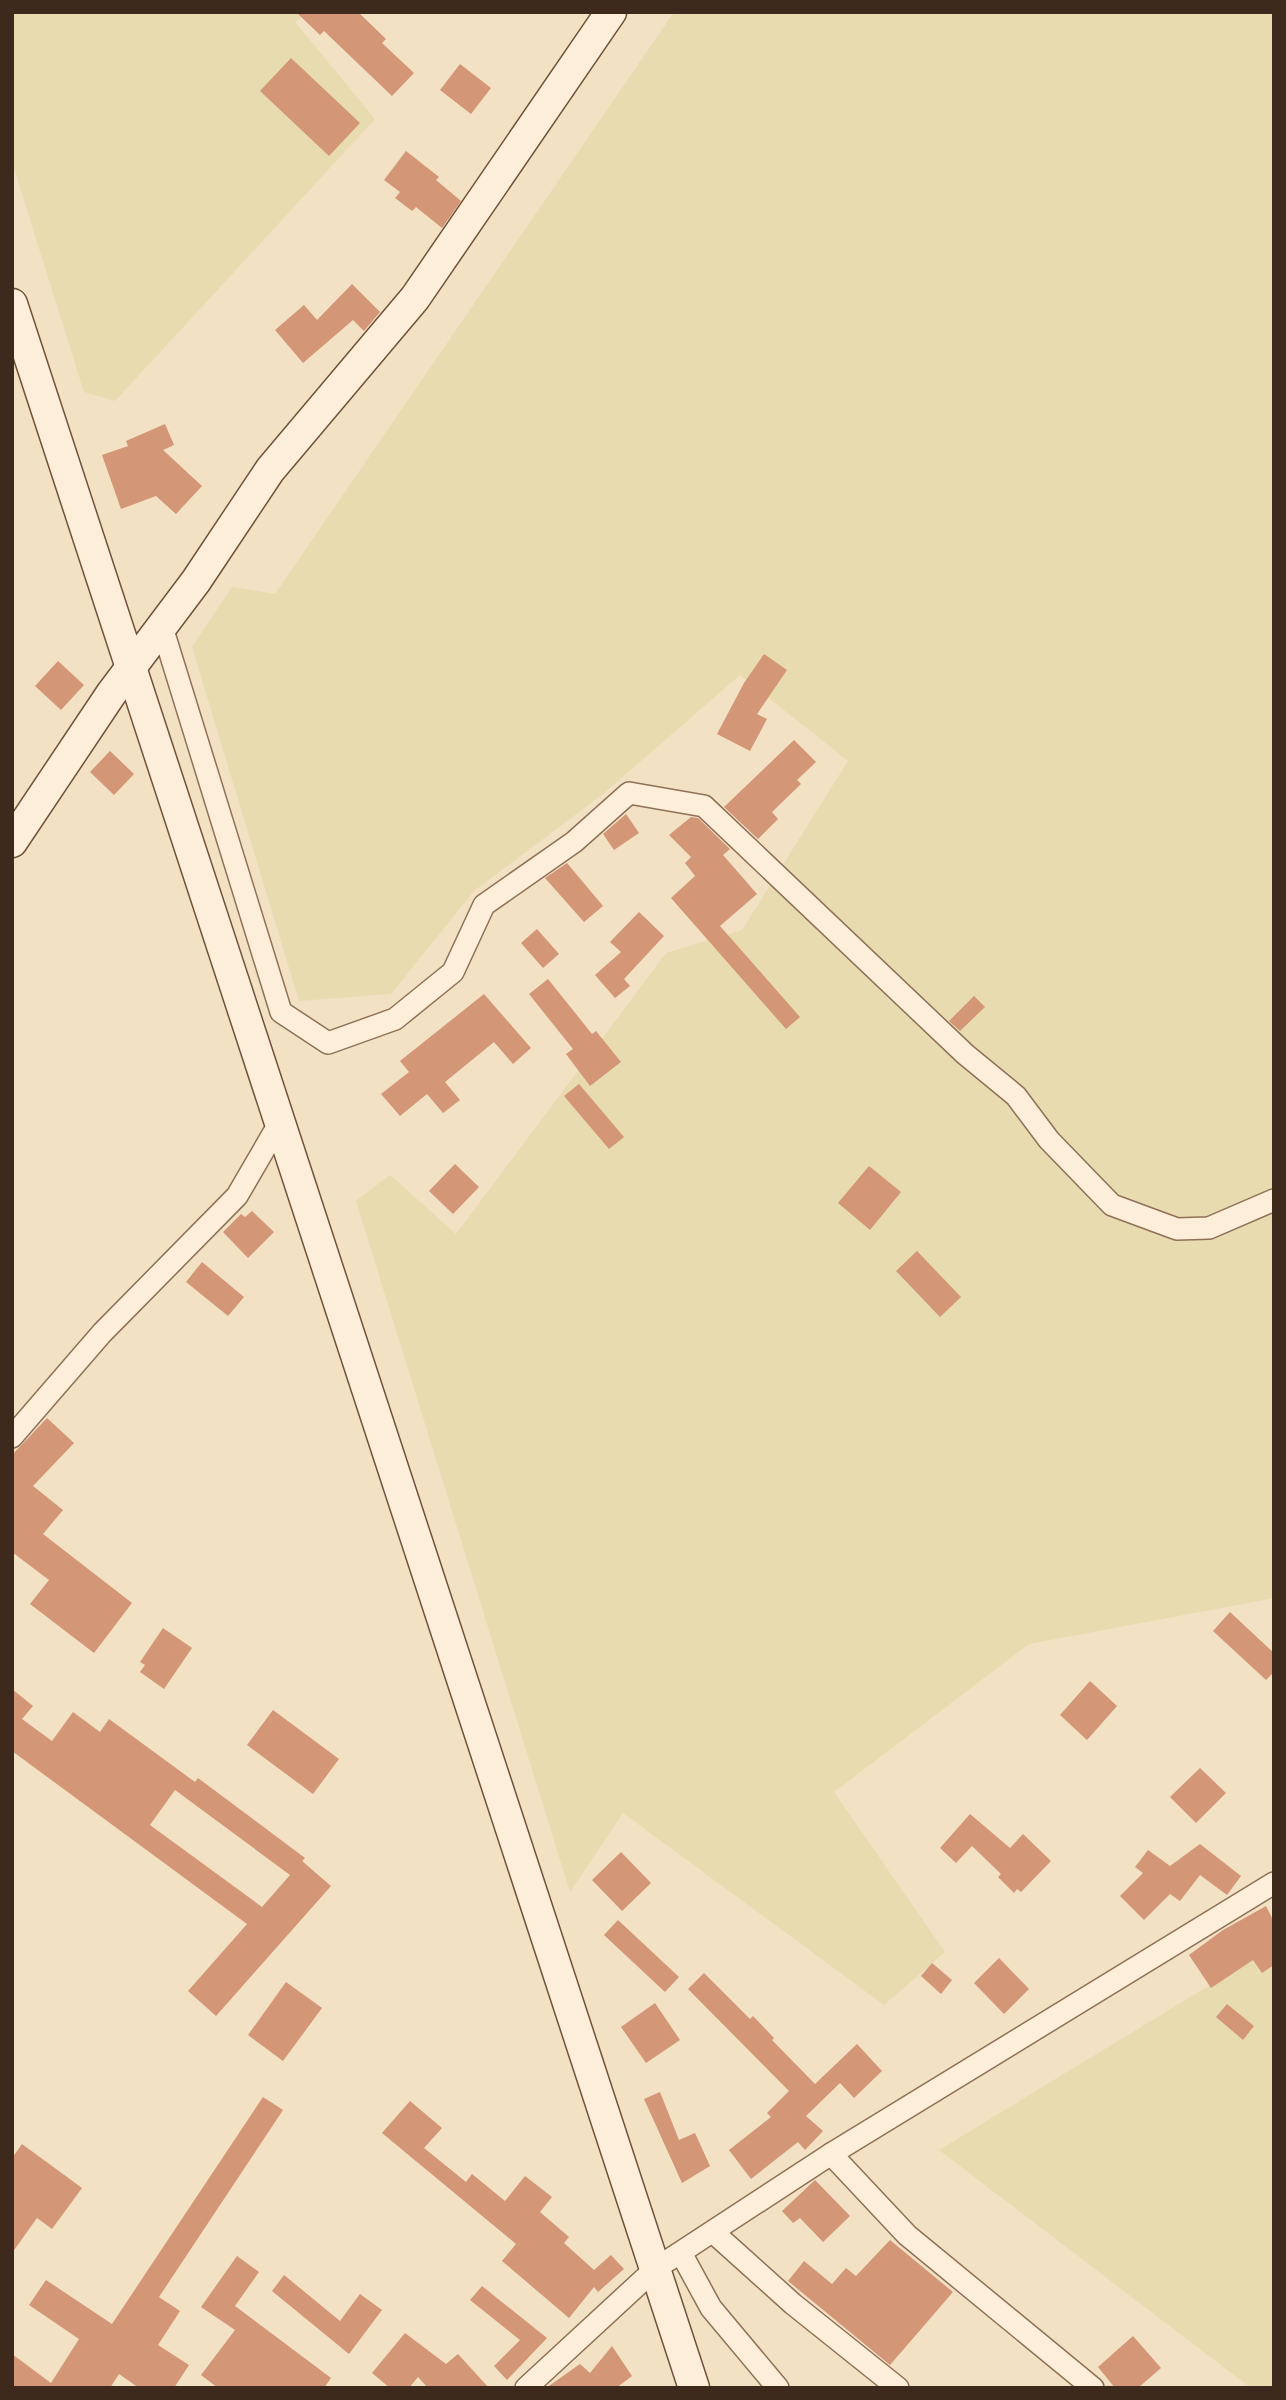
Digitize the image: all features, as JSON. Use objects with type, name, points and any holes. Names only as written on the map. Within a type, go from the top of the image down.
[{"type":"street","points":[[12,842],[271,470],[415,298],[611,12]]},
{"type":"street","points":[[12,304],[694,2388]]},
{"type":"street","points":[[162,627],[281,1012],[328,1043],[395,1019],[453,972],[484,905],[574,842],[629,793],[677,800],[704,806],[965,1054],[1016,1096],[1049,1140],[1112,1205],[1177,1229],[1209,1228],[1274,1200]]},
{"type":"street","points":[[12,1437],[102,1333],[237,1196],[280,1122]]},
{"type":"street","points":[[526,2388],[655,2269],[831,2154],[1274,1883]]},
{"type":"street","points":[[831,2154],[907,2235],[1093,2388]]},
{"type":"street","points":[[713,2233],[793,2304],[898,2388]]},
{"type":"street","points":[[681,2253],[711,2308],[778,2388]]},
{"type":"shaded area","points":[[12,12],[308,12],[295,22],[375,119],[115,401],[84,392],[12,162]]},
{"type":"shaded area","points":[[674,12],[1274,12],[1274,1598],[1029,1644],[834,1792],[945,1952],[884,2005],[623,1813],[570,1892],[356,1201],[390,1175],[456,1234],[666,953],[742,930],[848,761],[740,675],[603,794],[474,891],[391,994],[299,1001],[192,647],[232,587],[275,594]]},
{"type":"shaded area","points":[[1274,1946],[1274,2388],[1251,2388],[939,2150]]},
{"type":"building","points":[[296,12],[358,12],[386,39],[382,43],[414,73],[392,96],[324,31],[320,35]]},
{"type":"building","points":[[291,58],[360,123],[329,156],[260,91]]},
{"type":"building","points":[[460,64],[491,88],[471,114],[440,90]]},
{"type":"building","points":[[406,151],[439,177],[436,180],[461,201],[442,228],[416,207],[412,211],[395,198],[400,192],[384,180]]},
{"type":"building","points":[[352,284],[380,312],[364,331],[353,320],[303,363],[275,330],[304,305],[317,320]]},
{"type":"building","points":[[165,424],[174,445],[163,450],[202,486],[176,514],[156,496],[121,509],[102,455],[128,446],[126,441]]},
{"type":"building","points":[[764,654],[787,670],[757,714],[767,719],[750,751],[717,734],[744,683]]},
{"type":"building","points":[[58,661],[84,685],[61,710],[35,686]]},
{"type":"building","points":[[794,740],[816,762],[797,780],[801,784],[772,812],[778,819],[758,839],[724,807]]},
{"type":"building","points":[[110,751],[134,774],[114,795],[90,772]]},
{"type":"building","points":[[626,814],[639,833],[614,850],[603,834]]},
{"type":"building","points":[[691,817],[698,818],[730,849],[723,855],[757,894],[720,926],[800,1017],[786,1029],[671,898],[695,876],[685,863],[691,857],[669,835]]},
{"type":"building","points":[[567,863],[603,906],[584,922],[545,878]]},
{"type":"building","points":[[639,912],[664,936],[624,979],[630,986],[615,998],[595,975],[621,952],[610,942]]},
{"type":"building","points":[[537,929],[559,954],[543,968],[521,943]]},
{"type":"building","points":[[548,979],[592,1034],[596,1031],[621,1062],[590,1086],[566,1054],[573,1049],[529,994]]},
{"type":"building","points":[[484,994],[531,1048],[513,1064],[494,1042],[445,1082],[460,1100],[443,1113],[427,1094],[400,1116],[381,1094],[409,1072],[400,1061]]},
{"type":"building","points":[[974,996],[985,1007],[960,1031],[949,1021]]},
{"type":"building","points":[[579,1084],[624,1137],[609,1149],[564,1096]]},
{"type":"building","points":[[455,1164],[479,1187],[453,1214],[429,1191]]},
{"type":"building","points":[[869,1166],[901,1192],[870,1230],[838,1203]]},
{"type":"building","points":[[252,1211],[274,1232],[248,1258],[223,1232],[241,1214],[245,1217]]},
{"type":"building","points":[[917,1251],[961,1297],[940,1317],[896,1271]]},
{"type":"building","points":[[202,1262],[244,1297],[228,1316],[186,1282]]},
{"type":"building","points":[[47,1418],[74,1443],[33,1486],[63,1510],[43,1534],[132,1603],[94,1653],[30,1604],[49,1580],[12,1552],[12,1455]]},
{"type":"building","points":[[1230,1612],[1274,1653],[1274,1672],[1266,1680],[1213,1631]]},
{"type":"building","points":[[163,1628],[192,1648],[164,1689],[140,1672],[145,1665],[140,1662]]},
{"type":"building","points":[[1090,1681],[1117,1706],[1087,1740],[1060,1715]]},
{"type":"building","points":[[12,1689],[33,1706],[22,1719],[52,1741],[73,1712],[100,1732],[109,1719],[195,1782],[198,1778],[305,1858],[302,1861],[331,1886],[216,2016],[188,1991],[247,1924],[12,1751]],"holes":[[[175,1790],[290,1875],[262,1907],[150,1825]]]},
{"type":"building","points":[[273,1710],[339,1759],[313,1794],[247,1745]]},
{"type":"building","points":[[1200,1768],[1226,1793],[1196,1823],[1170,1797]]},
{"type":"building","points":[[970,1814],[1010,1848],[1023,1834],[1051,1861],[1021,1892],[1017,1889],[1014,1893],[998,1877],[1001,1874],[972,1846],[956,1863],[940,1848]]},
{"type":"building","points":[[1200,1844],[1241,1876],[1227,1895],[1200,1875],[1180,1901],[1170,1894],[1144,1920],[1120,1896],[1143,1873],[1135,1867],[1148,1850],[1170,1866]]},
{"type":"building","points":[[621,1852],[651,1883],[622,1911],[592,1880]]},
{"type":"building","points":[[1266,1906],[1274,1922],[1274,1965],[1262,1973],[1253,1960],[1211,1988],[1189,1955],[1223,1930]]},
{"type":"building","points":[[618,1920],[679,1977],[665,1992],[604,1935]]},
{"type":"building","points":[[999,1958],[1029,1989],[1004,2014],[974,1983]]},
{"type":"building","points":[[932,1963],[952,1980],[941,1994],[921,1976]]},
{"type":"building","points":[[704,1973],[750,2019],[753,2016],[774,2038],[772,2040],[815,2084],[857,2044],[882,2071],[854,2098],[840,2083],[806,2116],[823,2131],[805,2150],[798,2142],[751,2179],[729,2150],[771,2117],[767,2113],[789,2091],[688,1989]]},
{"type":"building","points":[[286,1982],[322,2008],[283,2061],[248,2035]]},
{"type":"building","points":[[655,2003],[680,2040],[646,2063],[621,2027]]},
{"type":"building","points":[[1227,2004],[1254,2026],[1243,2040],[1216,2017]]},
{"type":"building","points":[[660,2092],[679,2140],[695,2133],[710,2166],[682,2183],[644,2099]]},
{"type":"building","points":[[263,2097],[283,2110],[159,2297],[180,2311],[158,2345],[189,2365],[174,2388],[139,2388],[119,2374],[110,2388],[12,2388],[12,2354],[51,2383],[79,2339],[29,2305],[46,2280],[112,2324]]},
{"type":"building","points":[[410,2101],[442,2128],[424,2148],[466,2182],[472,2174],[505,2201],[525,2176],[552,2197],[540,2212],[569,2237],[564,2243],[594,2270],[611,2255],[624,2269],[598,2292],[594,2287],[569,2318],[502,2261],[516,2244],[382,2133]]},
{"type":"building","points":[[22,2144],[82,2188],[52,2229],[37,2218],[12,2253],[12,2158]]},
{"type":"building","points":[[815,2180],[850,2216],[823,2242],[800,2218],[793,2223],[782,2211]]},
{"type":"building","points":[[890,2240],[953,2292],[890,2365],[788,2281],[804,2261],[832,2284],[846,2268],[856,2276]]},
{"type":"building","points":[[237,2256],[259,2272],[235,2306],[331,2378],[324,2388],[218,2388],[201,2375],[235,2330],[201,2307]]},
{"type":"building","points":[[284,2275],[340,2321],[360,2294],[382,2310],[349,2354],[272,2291]]},
{"type":"building","points":[[482,2286],[547,2338],[507,2380],[494,2366],[520,2340],[470,2300]]},
{"type":"building","points":[[405,2333],[446,2364],[458,2354],[489,2388],[428,2388],[418,2377],[409,2388],[390,2388],[372,2373]]},
{"type":"building","points":[[1133,2336],[1161,2368],[1138,2388],[1115,2388],[1098,2367]]},
{"type":"building","points":[[612,2346],[632,2376],[616,2388],[546,2388],[580,2364],[590,2373]]}]
